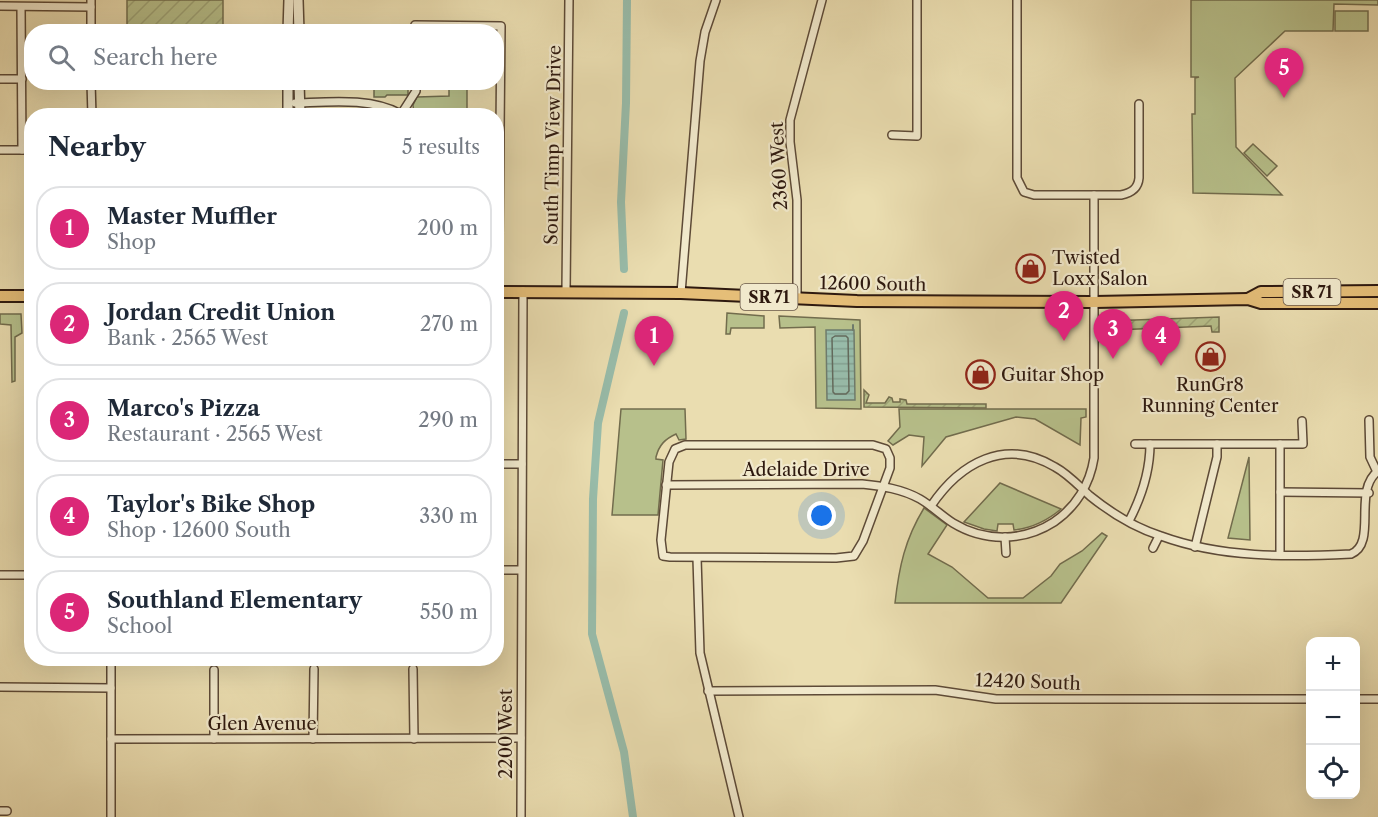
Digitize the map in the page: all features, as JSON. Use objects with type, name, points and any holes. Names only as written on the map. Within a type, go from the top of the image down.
[{"type":"main road","name":"12600 South","points":[[504,291],[681,293],[868,301],[1095,302],[1248,299],[1261,303],[1378,303]]},
{"type":"main road","name":"12600 South","points":[[1248,299],[1261,292],[1378,291]]},
{"type":"main road","points":[[0,296],[24,296]]},
{"type":"street","points":[[288,24],[289,0]]},
{"type":"street","points":[[298,0],[299,24]]},
{"type":"street","name":"South Timp View Drive","points":[[566,291],[569,0]]},
{"type":"street","name":"2360 West","points":[[797,298],[797,200],[790,142],[790,120],[822,0]]},
{"type":"street","points":[[891,135],[917,136],[917,0]]},
{"type":"street","points":[[1017,0],[1017,178],[1021,189],[1034,195],[1121,195],[1132,192],[1139,178],[1139,104]]},
{"type":"street","points":[[681,293],[700,61],[705,32],[715,2]]},
{"type":"street","points":[[0,6],[91,3],[91,24]]},
{"type":"street","points":[[0,150],[22,150],[21,7]]},
{"type":"street","points":[[0,79],[22,79]]},
{"type":"street","points":[[91,90],[92,108]]},
{"type":"street","points":[[288,90],[288,108]]},
{"type":"street","points":[[299,90],[300,108]]},
{"type":"street","points":[[405,108],[416,90]]},
{"type":"street","points":[[500,90],[500,108]]},
{"type":"street","points":[[288,104],[371,103],[390,108]]},
{"type":"street","points":[[1083,490],[1091,473],[1095,450],[1094,195]]},
{"type":"street","name":"2200 West","points":[[521,817],[523,291]]},
{"type":"street","points":[[931,506],[957,475],[973,464],[1001,455],[1020,455],[1049,463],[1103,506],[1129,521],[1159,536],[1195,547],[1228,553],[1351,554],[1360,550],[1368,536],[1370,480],[1377,472],[1370,457],[1369,420]]},
{"type":"street","points":[[1135,444],[1303,444],[1302,421]]},
{"type":"street","points":[[1129,521],[1143,492],[1149,466],[1150,444]]},
{"type":"street","points":[[1195,547],[1217,458],[1217,444]]},
{"type":"street","points":[[1280,444],[1280,554]]},
{"type":"street","points":[[685,445],[878,445],[886,449],[890,458],[890,468],[864,541],[854,556],[836,558],[663,556],[661,540],[666,485],[672,452],[685,445]]},
{"type":"street","points":[[504,464],[522,464]]},
{"type":"street","name":"Adelaide Drive","points":[[666,485],[862,484],[883,486],[906,493],[931,506],[964,529],[992,537],[1020,536],[1047,526],[1071,507],[1083,490]]},
{"type":"street","points":[[1280,492],[1369,493]]},
{"type":"street","points":[[1154,548],[1159,536]]},
{"type":"street","points":[[1005,537],[1006,553]]},
{"type":"street","points":[[697,558],[700,653],[739,817]]},
{"type":"street","points":[[504,570],[521,570]]},
{"type":"street","points":[[0,575],[24,575]]},
{"type":"street","points":[[111,666],[111,817]]},
{"type":"street","points":[[313,739],[314,669]]},
{"type":"street","points":[[413,669],[414,739]]},
{"type":"street","points":[[214,670],[214,739]]},
{"type":"street","points":[[0,687],[111,688]]},
{"type":"street","name":"12420 South","points":[[708,691],[935,690],[996,699],[1306,699]]},
{"type":"street","points":[[1360,699],[1378,699]]},
{"type":"street","name":"Glen Avenue","points":[[111,739],[521,738]]},
{"type":"green space","points":[[127,0],[223,0],[223,24],[127,24]]},
{"type":"green space","points":[[1191,0],[1378,0],[1378,5],[1334,4],[1333,31],[1285,31],[1235,78],[1236,147],[1282,195],[1193,193],[1192,114],[1195,114],[1195,78],[1199,77],[1191,77]]},
{"type":"green space","points":[[1335,11],[1368,11],[1368,31],[1335,31]]},
{"type":"green space","points":[[374,90],[408,90],[408,95],[374,97]]},
{"type":"green space","points":[[449,90],[467,90],[467,108],[413,108],[417,97],[449,96]]},
{"type":"green space","points":[[1253,144],[1277,166],[1267,176],[1244,153]]},
{"type":"green space","points":[[727,313],[764,316],[764,328],[731,328],[730,334],[726,334]]},
{"type":"green space","points":[[0,314],[21,314],[22,333],[15,337],[15,381],[12,382],[11,325],[0,324]]},
{"type":"green space","points":[[779,316],[860,320],[861,409],[816,408],[815,327],[780,328]]},
{"type":"green space","points":[[1219,317],[1219,332],[1212,332],[1211,326],[1114,330],[1113,336],[1106,336],[1106,321]]},
{"type":"green space","points":[[864,390],[869,395],[866,403],[885,403],[889,397],[893,402],[900,402],[900,399],[906,400],[907,404],[986,404],[986,408],[864,407]]},
{"type":"green space","points":[[621,409],[685,409],[686,439],[679,440],[676,434],[666,440],[657,453],[656,459],[663,460],[658,515],[612,515]]},
{"type":"green space","points":[[899,409],[1086,409],[1086,417],[1081,418],[1080,445],[1035,419],[1016,417],[946,437],[922,466],[924,437],[909,435],[893,445],[888,441],[900,427]]},
{"type":"green space","points":[[1249,457],[1250,540],[1228,538]]},
{"type":"green space","points":[[1000,483],[1061,509],[1039,523],[1014,530],[1013,524],[998,524],[997,531],[964,522]]},
{"type":"green space","points":[[924,508],[947,525],[928,554],[952,567],[988,598],[1023,598],[1051,576],[1060,564],[1082,551],[1102,533],[1107,536],[1061,603],[895,603],[904,554],[912,531]]},
{"type":"water","points":[[826,330],[854,330],[855,400],[827,400]]},
{"type":"waterway","points":[[624,269],[621,202],[626,103],[627,0]]},
{"type":"waterway","points":[[624,313],[598,423],[593,499],[592,634],[624,752],[633,817]]},
{"type":"waterway","points":[[853,325],[853,330]]},
{"type":"place","name":"Southland Elementary","points":[[1284,98]]},
{"type":"place","name":"Twisted Loxx Salon","points":[[1031,268]]},
{"type":"place","name":"Jordan Credit Union","points":[[1064,341]]},
{"type":"place","name":"RunGr8 Running Center","points":[[1210,356]]},
{"type":"place","name":"Marco's Pizza","points":[[1113,359]]},
{"type":"place","name":"Master Muffler","points":[[654,366]]},
{"type":"place","name":"Taylor's Bike Shop","points":[[1161,366]]},
{"type":"place","name":"Guitar Shop","points":[[980,375]]}]
